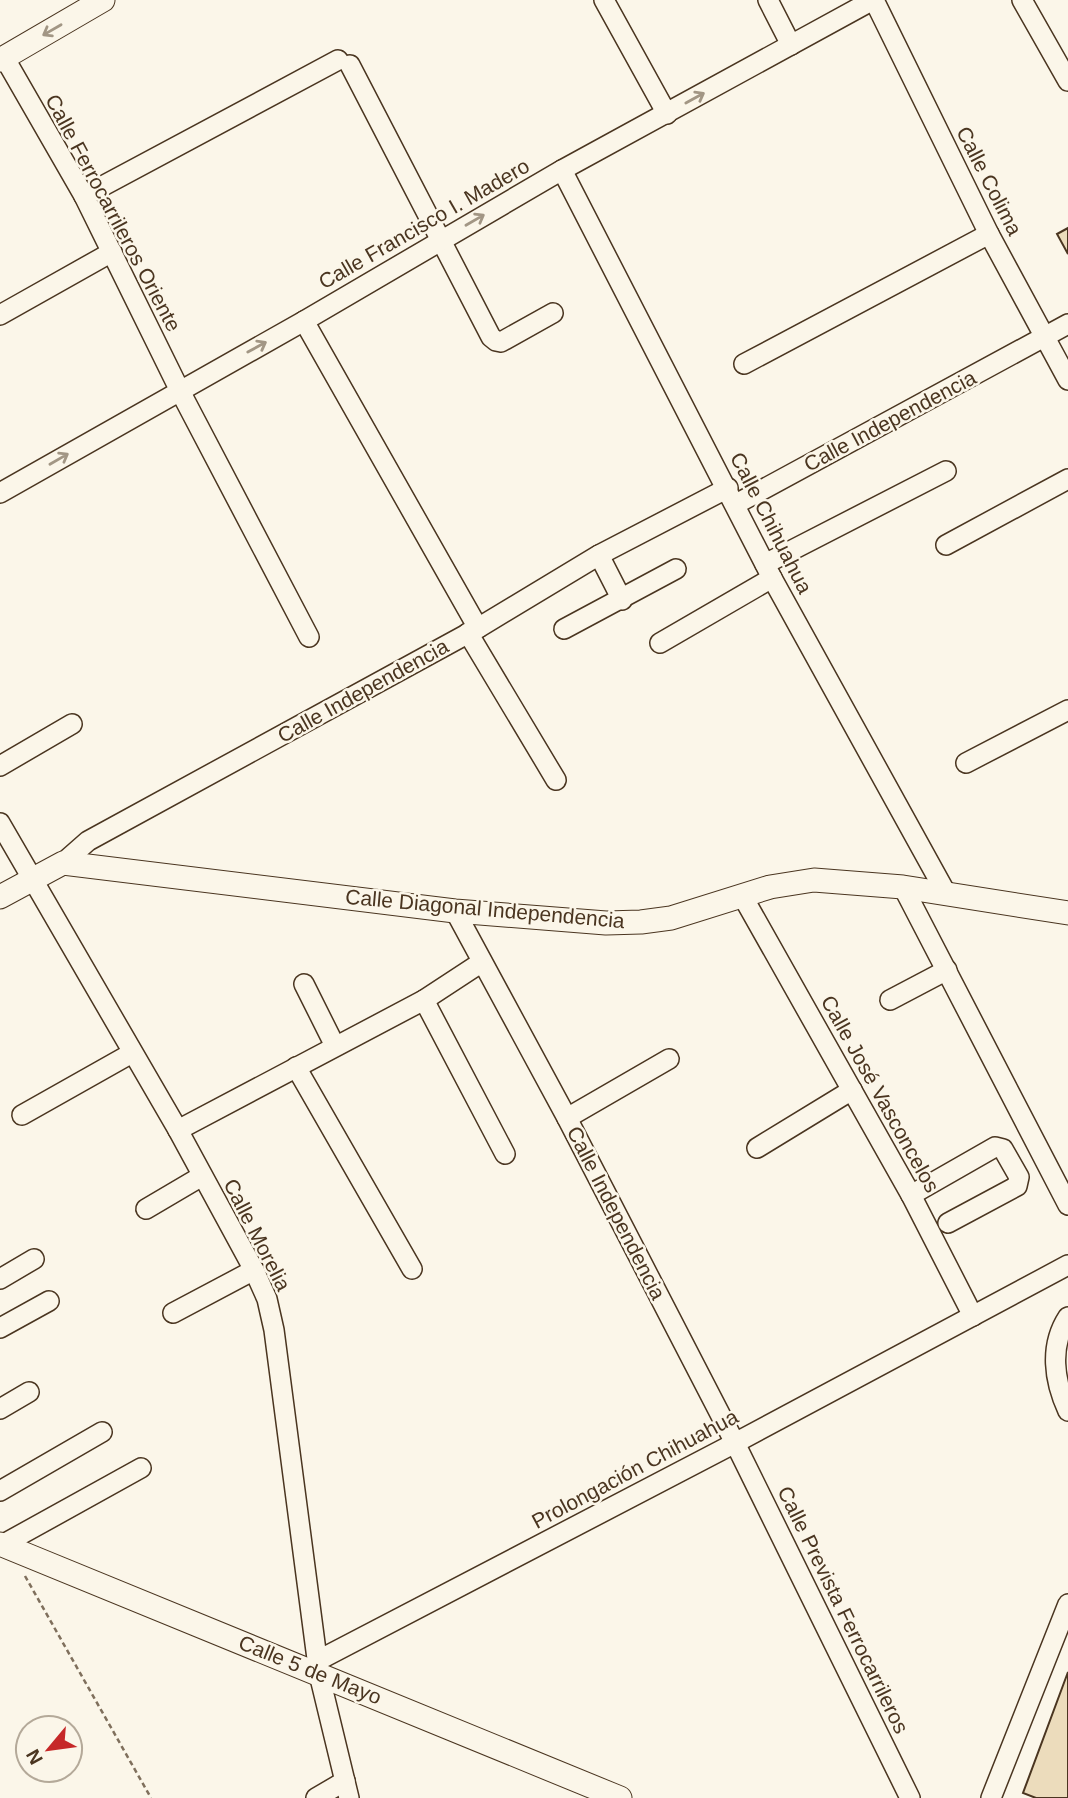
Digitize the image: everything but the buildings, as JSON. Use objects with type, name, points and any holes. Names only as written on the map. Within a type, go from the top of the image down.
[{"type":"main road","points":[[2,58],[103,0]]},
{"type":"main road","name":"Calle Diagonal Independencia","points":[[63,863],[455,911],[606,923],[671,918],[770,887],[814,880],[903,887],[1068,913]]},
{"type":"main road","name":"Calle Independencia","points":[[0,897],[63,863]]},
{"type":"main road","name":"Calle 5 de Mayo","points":[[4,1546],[318,1667],[620,1798]]},
{"type":"street","points":[[604,0],[667,114]]},
{"type":"street","points":[[768,0],[791,45]]},
{"type":"street","name":"Calle Francisco I. Madero","points":[[0,493],[304,321],[562,170],[873,0]]},
{"type":"street","name":"Calle Colima","points":[[873,0],[989,234],[1068,380]]},
{"type":"street","points":[[1022,0],[1068,81]]},
{"type":"street","name":"Calle Ferrocarrileros Oriente","points":[[2,58],[84,196],[180,391],[309,637]]},
{"type":"street","points":[[84,196],[344,63],[491,337],[501,342],[553,313]]},
{"type":"street","name":"Calle Chihuahua","points":[[562,170],[769,571],[946,893]]},
{"type":"street","points":[[744,364],[989,234]]},
{"type":"street","points":[[0,315],[112,252]]},
{"type":"street","points":[[304,321],[556,780]]},
{"type":"street","name":"Calle Independencia","points":[[63,863],[88,841],[473,631],[599,555],[732,496],[1068,324]]},
{"type":"street","points":[[660,643],[769,571],[946,471]]},
{"type":"street","points":[[946,545],[1068,479]]},
{"type":"street","points":[[599,555],[622,600]]},
{"type":"street","points":[[564,629],[676,569]]},
{"type":"street","points":[[966,763],[1068,710]]},
{"type":"street","points":[[0,765],[72,724]]},
{"type":"street","name":"Calle Morelia","points":[[0,824],[178,1130],[267,1299],[274,1330],[318,1667],[347,1789]]},
{"type":"street","points":[[903,887],[1068,1205]]},
{"type":"street","name":"Calle José Vasconcelos","points":[[743,897],[911,1195],[973,1316]]},
{"type":"street","name":"Calle Independencia","points":[[455,911],[567,1118],[735,1443]]},
{"type":"street","points":[[178,1130],[424,1000],[482,962]]},
{"type":"street","points":[[890,1000],[947,970]]},
{"type":"street","points":[[304,984],[335,1046]]},
{"type":"street","points":[[424,1000],[505,1154]]},
{"type":"street","points":[[22,1115],[132,1053]]},
{"type":"street","points":[[567,1118],[669,1059]]},
{"type":"street","points":[[296,1067],[412,1269]]},
{"type":"street","points":[[757,1148],[852,1090]]},
{"type":"street","points":[[911,1195],[995,1147],[1003,1149],[1019,1177],[1017,1186],[948,1223]]},
{"type":"street","points":[[146,1209],[202,1176]]},
{"type":"street","points":[[0,1279],[34,1259]]},
{"type":"street","name":"Prolongación Chihuahua","points":[[318,1667],[1068,1265]]},
{"type":"street","points":[[173,1313],[254,1270]]},
{"type":"street","points":[[0,1328],[48,1301]]},
{"type":"street","points":[[1068,1317],[1063,1325],[1056,1353],[1057,1380],[1068,1411]]},
{"type":"street","points":[[0,1409],[29,1392]]},
{"type":"street","points":[[0,1490],[102,1432]]},
{"type":"street","name":"Calle Prevista Ferrocarrileros","points":[[735,1443],[910,1798]]},
{"type":"street","points":[[4,1546],[141,1468]]},
{"type":"street","points":[[991,1798],[1068,1604]]},
{"type":"street","points":[[316,1798],[347,1789]]},
{"type":"path","points":[[4,1546],[151,1798]]}]
